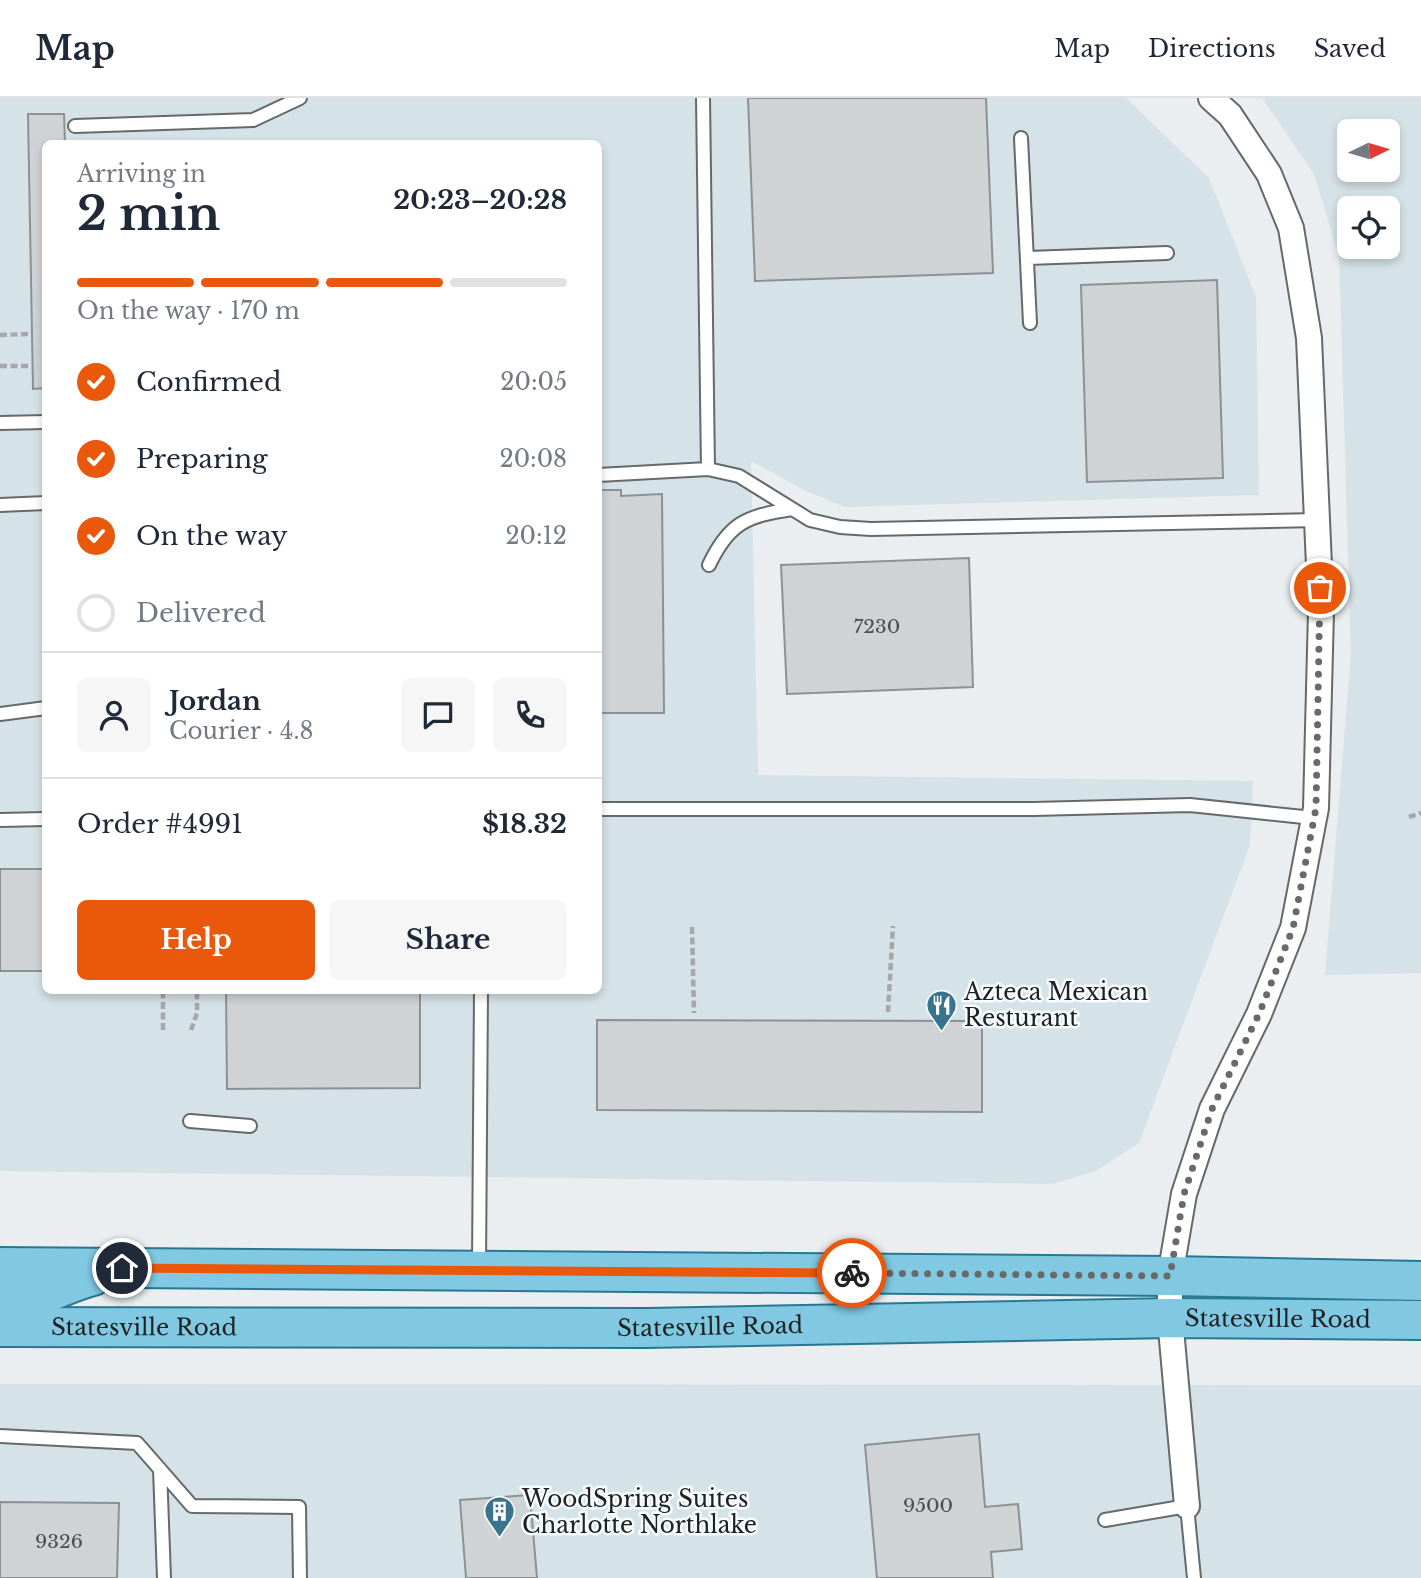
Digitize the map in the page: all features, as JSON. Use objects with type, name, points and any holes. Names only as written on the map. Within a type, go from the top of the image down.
[{"type":"main road","name":"Statesville Road","points":[[0,1268],[1170,1276],[1421,1281]]},
{"type":"main road","points":[[0,1302],[16,1302],[44,1296],[76,1281],[122,1268]]},
{"type":"main road","points":[[51,1327],[97,1305],[118,1302],[158,1304],[175,1300],[183,1287],[186,1268]]},
{"type":"main road","name":"Statesville Road","points":[[0,1327],[725,1327],[1170,1318],[1421,1320]]},
{"type":"street","points":[[1187,1506],[1170,1318],[1170,1276],[1184,1194],[1212,1109],[1259,1014],[1293,928],[1316,808],[1321,611],[1309,338],[1291,228],[1269,174],[1230,115],[1211,98]]},
{"type":"lane","points":[[75,126],[253,120],[300,98]]},
{"type":"lane","points":[[704,98],[708,469]]},
{"type":"lane","points":[[1021,138],[1030,323]]},
{"type":"lane","points":[[1028,258],[1167,253]]},
{"type":"lane","points":[[0,423],[42,422]]},
{"type":"lane","points":[[602,475],[708,469],[739,476],[810,520],[840,527],[1317,520]]},
{"type":"lane","points":[[0,505],[42,503]]},
{"type":"lane","points":[[709,565],[721,541],[730,531],[765,513],[792,509]]},
{"type":"lane","points":[[0,714],[42,709]]},
{"type":"lane","points":[[602,809],[1020,809],[1190,805],[1313,818]]},
{"type":"lane","points":[[0,820],[42,819]]},
{"type":"lane","points":[[479,1270],[481,994]]},
{"type":"lane","points":[[190,1121],[250,1126]]},
{"type":"lane","points":[[0,1436],[137,1443],[192,1506],[299,1507],[300,1578]]},
{"type":"lane","points":[[160,1469],[164,1578]]},
{"type":"lane","points":[[1105,1520],[1187,1506],[1194,1578]]},
{"type":"path","points":[[0,335],[28,334]]},
{"type":"path","points":[[0,366],[28,366]]},
{"type":"path","points":[[1409,817],[1421,813]]},
{"type":"path","points":[[888,1012],[893,926]]},
{"type":"path","points":[[692,927],[694,1013]]},
{"type":"path","points":[[163,994],[163,1030]]},
{"type":"path","points":[[191,1030],[197,1013],[197,994]]},
{"type":"shaded area","points":[[0,98],[1126,98],[1209,178],[1256,297],[1259,495],[845,507],[806,491],[751,461],[758,775],[1253,781],[1250,845],[1139,1143],[1096,1171],[1052,1184],[0,1171]]},
{"type":"shaded area","points":[[1262,98],[1421,98],[1421,973],[1325,975],[1351,653],[1339,259],[1400,259],[1400,196],[1337,196],[1337,249],[1314,174]]},
{"type":"shaded area","points":[[0,1384],[1421,1385],[1421,1578],[0,1578]]},
{"type":"building","points":[[748,98],[986,98],[993,273],[755,281]]},
{"type":"building","points":[[28,114],[64,114],[65,140],[42,140],[42,388],[33,389]]},
{"type":"building","points":[[1217,280],[1223,478],[1087,482],[1081,285]]},
{"type":"building","points":[[602,490],[621,490],[621,496],[662,494],[664,713],[602,713]]},
{"type":"building","points":[[969,558],[973,687],[787,694],[781,565]]},
{"type":"building","points":[[0,869],[42,869],[42,971],[0,971]]},
{"type":"building","points":[[226,994],[420,994],[420,1088],[227,1089]]},
{"type":"building","points":[[597,1020],[982,1021],[982,1112],[597,1110]]},
{"type":"building","points":[[979,1434],[985,1507],[1018,1504],[1022,1549],[991,1552],[993,1578],[877,1578],[865,1445]]},
{"type":"building","name":"WoodSpring Suites Charlotte Northlake","points":[[530,1495],[537,1578],[466,1578],[460,1500]]},
{"type":"building","points":[[0,1502],[119,1503],[117,1578],[0,1578]]},
{"type":"way so far","points":[[852,1273],[1170,1276],[1184,1194],[1212,1109],[1259,1014],[1293,928],[1316,808],[1320,588]]},
{"type":"place","name":"Azteca Mexican Resturant","points":[[941,1032]]},
{"type":"place","name":"WoodSpring Suites Charlotte Northlake","points":[[499,1539]]},
{"type":"route","points":[[122,1268],[852,1273]]}]
